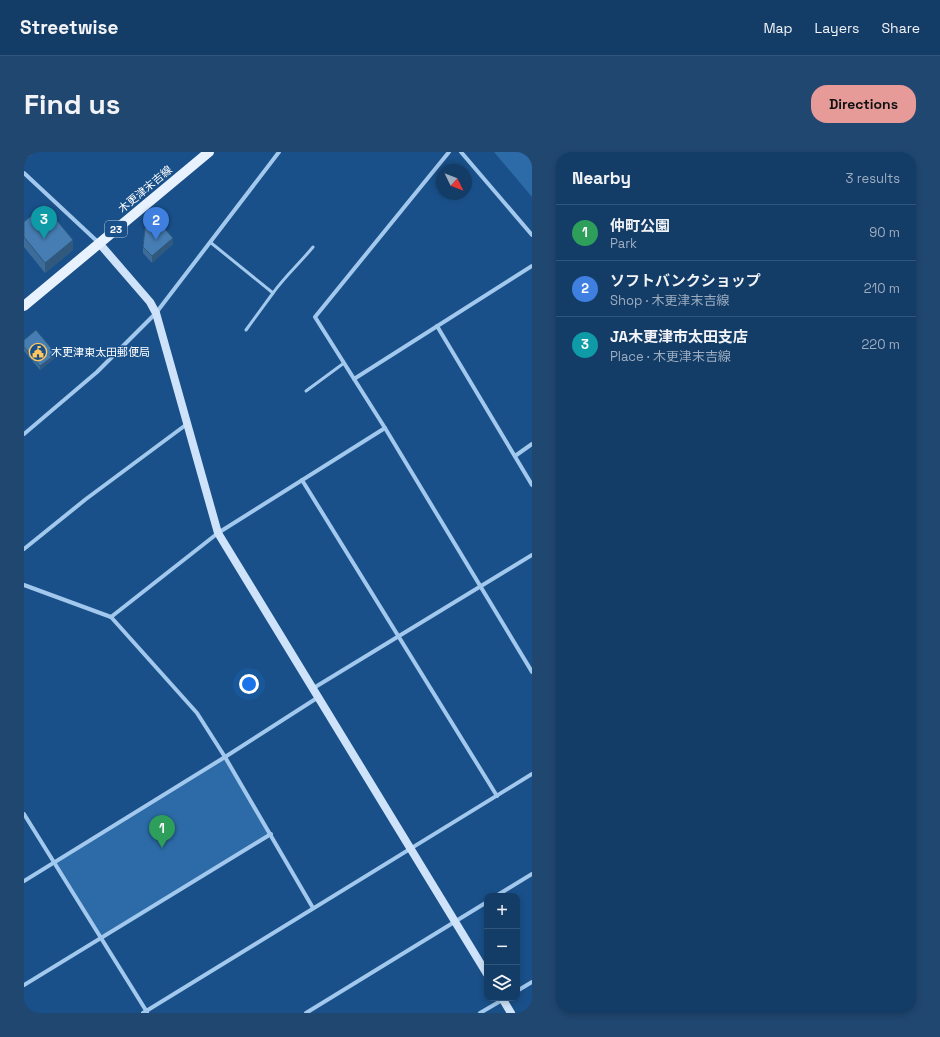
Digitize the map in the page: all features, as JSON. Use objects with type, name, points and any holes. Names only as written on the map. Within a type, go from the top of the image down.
[{"type":"main road","name":"木更津末吉線","points":[[24,306],[209,152]]},
{"type":"street","points":[[24,158],[31,152]]},
{"type":"street","points":[[24,434],[97,372],[156,313],[279,152]]},
{"type":"street","points":[[449,152],[314,317],[385,428],[532,672]]},
{"type":"street","points":[[460,152],[532,235]]},
{"type":"street","points":[[24,173],[99,243],[150,302],[156,313],[218,533],[317,698],[484,969]]},
{"type":"street","points":[[354,379],[532,266]]},
{"type":"street","points":[[437,326],[532,485]]},
{"type":"street","points":[[24,549],[86,499],[188,423]]},
{"type":"street","points":[[111,617],[218,533],[385,428]]},
{"type":"street","points":[[515,456],[532,444]]},
{"type":"street","points":[[302,480],[497,796]]},
{"type":"street","points":[[312,689],[532,555]]},
{"type":"street","points":[[24,585],[111,617],[197,713],[271,834],[313,908]]},
{"type":"street","points":[[24,881],[225,757],[317,698]]},
{"type":"street","points":[[24,814],[146,1012],[532,774]]},
{"type":"street","points":[[24,985],[271,834]]},
{"type":"street","points":[[501,893],[532,874]]},
{"type":"street","points":[[306,1013],[484,904]]},
{"type":"street","points":[[520,989],[532,982]]},
{"type":"street","points":[[480,1013],[498,1001]]},
{"type":"street","points":[[505,1001],[511,1013]]},
{"type":"lane","points":[[210,242],[273,293]]},
{"type":"lane","points":[[246,330],[287,274],[295,268],[313,247]]},
{"type":"lane","points":[[306,391],[344,363]]},
{"type":"shaded area","points":[[494,152],[532,152],[532,197]]},
{"type":"shaded area","points":[[225,757],[271,834],[101,938],[54,862]]},
{"type":"building","points":[[44,205],[73,240],[45,263],[24,237],[24,222]]},
{"type":"building","points":[[156,219],[173,238],[152,256],[143,247],[145,228]]},
{"type":"building","points":[[36,330],[56,354],[40,366],[24,347],[24,340]]},
{"type":"place","name":"JA木更津市太田支店","points":[[44,239]]},
{"type":"place","name":"ソフトバンクショップ","points":[[156,240]]},
{"type":"place","name":"木更津東太田郵便局","points":[[38,352]]},
{"type":"place","name":"仲町公園","points":[[162,848]]}]
